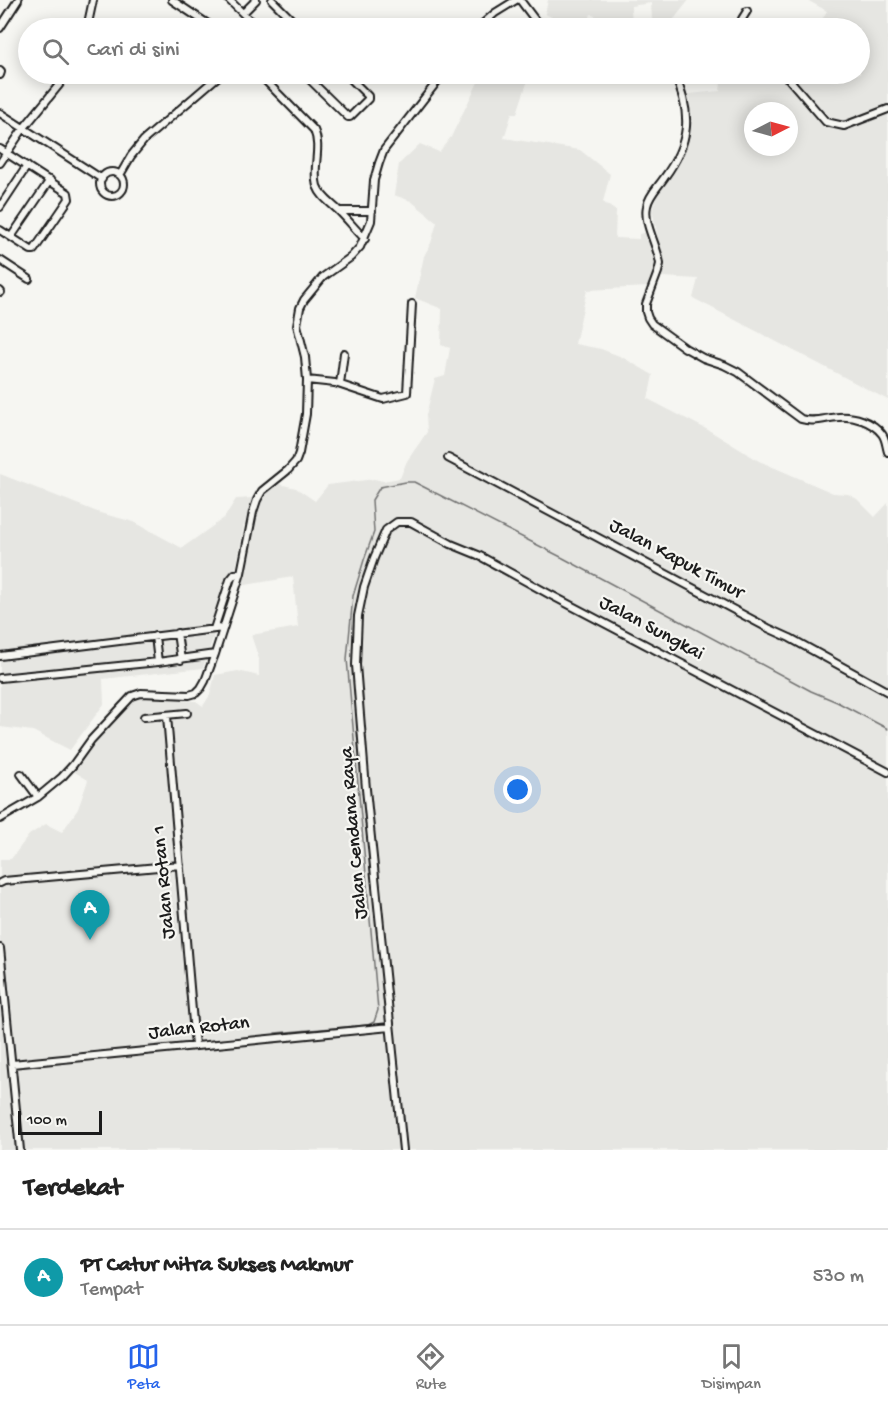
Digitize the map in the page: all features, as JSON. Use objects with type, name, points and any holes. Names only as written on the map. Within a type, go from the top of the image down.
[{"type":"street","points":[[0,28],[18,0]]},
{"type":"street","points":[[89,18],[93,0]]},
{"type":"street","points":[[229,0],[248,18]]},
{"type":"street","points":[[243,13],[256,0]]},
{"type":"street","points":[[272,0],[290,18]]},
{"type":"street","points":[[489,18],[518,0],[533,18]]},
{"type":"street","points":[[177,1],[200,18]]},
{"type":"street","points":[[743,18],[747,11]]},
{"type":"street","points":[[0,71],[0,75]]},
{"type":"street","points":[[0,164],[23,129],[60,84]]},
{"type":"street","points":[[120,175],[144,140],[209,84]]},
{"type":"street","points":[[269,84],[314,130],[317,139],[317,185],[324,198],[365,239]]},
{"type":"street","points":[[314,84],[348,117],[368,99],[368,96],[356,84]]},
{"type":"street","points":[[0,819],[54,785],[68,772],[91,740],[132,696],[141,693],[186,695],[196,693],[205,681],[241,573],[257,500],[262,491],[288,470],[296,460],[300,449],[306,414],[307,380],[305,357],[297,325],[304,300],[323,277],[356,252],[365,239],[372,212],[376,172],[384,150],[436,84]]},
{"type":"street","points":[[678,84],[684,100],[686,134],[678,155],[646,206],[646,217],[660,264],[646,308],[649,320],[685,348],[738,372],[801,419],[814,421],[851,417],[870,424],[883,435],[888,452]]},
{"type":"street","points":[[793,84],[826,122],[837,126],[844,126],[888,109]]},
{"type":"street","points":[[0,113],[102,178]]},
{"type":"street","points":[[0,149],[50,180],[69,195],[69,199],[34,250],[0,230]]},
{"type":"street","points":[[0,207],[27,166]]},
{"type":"street","points":[[111,172],[120,175],[124,180],[124,186],[119,194],[113,196],[107,194],[100,185],[102,178],[111,172]]},
{"type":"street","points":[[11,237],[50,180]]},
{"type":"street","points":[[339,211],[372,212]]},
{"type":"street","points":[[0,260],[28,279]]},
{"type":"street","points":[[307,380],[340,384],[383,399],[407,393],[412,304]]},
{"type":"street","points":[[340,384],[344,353]]},
{"type":"street","name":"Jalan Kapuk Timur","points":[[448,458],[888,692]]},
{"type":"street","name":"Jalan Sungkai","points":[[397,522],[411,522],[451,544],[478,555],[888,772]]},
{"type":"street","name":"Jalan Cendana Raya","points":[[397,522],[386,530],[364,587],[358,615],[356,665],[366,789],[403,1150]]},
{"type":"street","points":[[214,629],[231,580],[235,574],[241,573]]},
{"type":"street","points":[[0,656],[224,628]]},
{"type":"street","points":[[177,633],[182,660]]},
{"type":"street","points":[[155,636],[158,662]]},
{"type":"street","points":[[0,678],[182,660],[215,654]]},
{"type":"street","points":[[144,717],[187,713]]},
{"type":"street","name":"Jalan Rotan 1","points":[[167,716],[195,1046]]},
{"type":"street","points":[[21,774],[38,796]]},
{"type":"street","points":[[0,883],[180,865]]},
{"type":"street","points":[[0,948],[20,1150]]},
{"type":"street","name":"Jalan Rotan","points":[[12,1064],[390,1027]]},
{"type":"shaded area","points":[[548,0],[689,0],[675,18],[652,18],[651,3],[631,6],[632,18],[598,18],[591,14],[590,18],[554,18],[545,14]]},
{"type":"shaded area","points":[[807,0],[888,0],[888,400],[693,298],[698,279],[662,277],[663,261],[652,210],[658,193],[684,155],[691,122],[689,94],[720,91],[721,84],[870,84],[870,18],[823,18],[827,11]]},
{"type":"shaded area","points":[[477,84],[527,84],[517,113],[512,113],[504,138],[580,150],[610,174],[603,202],[616,211],[615,238],[639,239],[639,234],[647,232],[655,259],[655,270],[649,287],[587,290],[575,344],[601,349],[622,357],[653,375],[648,399],[710,431],[759,461],[833,493],[848,494],[857,499],[875,517],[888,503],[888,1150],[0,1150],[0,859],[11,859],[29,835],[46,824],[62,832],[78,809],[88,780],[73,771],[96,738],[131,701],[140,697],[196,701],[203,706],[210,695],[215,675],[238,671],[259,676],[259,659],[251,635],[298,627],[293,577],[240,586],[248,557],[255,512],[265,492],[279,484],[296,488],[315,501],[328,485],[400,478],[407,461],[427,432],[426,415],[435,379],[445,376],[450,348],[441,345],[442,309],[415,298],[424,256],[431,243],[437,222],[411,201],[394,195],[399,164],[420,144],[439,152],[451,137]]},
{"type":"shaded area","points":[[0,474],[100,513],[134,522],[182,548],[224,518],[236,499],[253,498],[244,525],[236,569],[203,668],[103,679],[104,704],[70,750],[33,731],[0,727]]},
{"type":"waterway","points":[[275,1033],[368,1025],[374,1022],[378,1010],[347,659],[353,596],[374,532],[372,500],[380,487],[414,482],[563,558],[811,691],[888,729]]},
{"type":"place","name":"PT Catur Mitra Sukses Makmur","points":[[90,940]]}]
